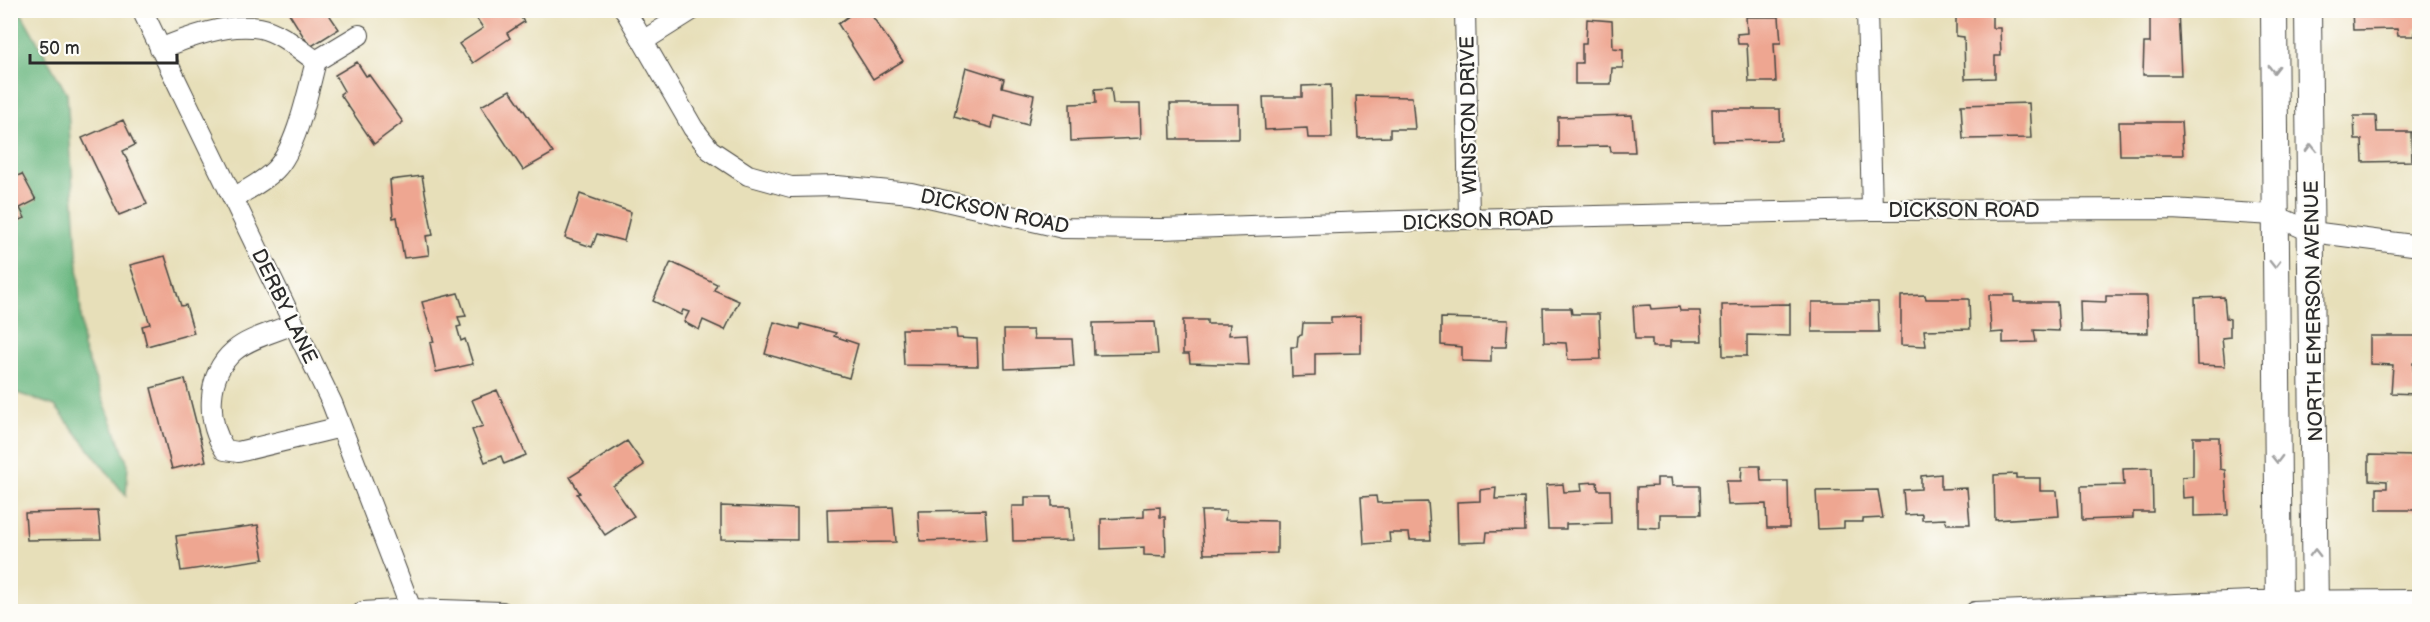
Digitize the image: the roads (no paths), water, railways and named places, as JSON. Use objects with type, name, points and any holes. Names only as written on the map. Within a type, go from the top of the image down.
[{"type":"main road","name":"NORTH EMERSON AVENUE","points":[[2274,10],[2279,606]]},
{"type":"main road","name":"NORTH EMERSON AVENUE","points":[[2308,10],[2315,606]]},
{"type":"street","name":"DERBY LANE","points":[[142,10],[341,427],[411,609]]},
{"type":"street","name":"DICKSON ROAD","points":[[625,10],[688,120],[710,150],[748,175],[773,184],[791,187],[837,186],[911,193],[1015,219],[1087,230],[1872,210],[2171,209],[2274,215],[2312,232],[2420,246]]},
{"type":"street","points":[[643,41],[692,10]]},
{"type":"street","name":"WINSTON DRIVE","points":[[1465,10],[1469,219]]},
{"type":"street","points":[[1867,10],[1872,210]]},
{"type":"street","points":[[160,49],[185,39],[222,29],[260,28],[287,41],[316,62]]},
{"type":"street","points":[[233,198],[262,181],[283,159],[307,96],[316,62],[359,35]]},
{"type":"street","points":[[293,324],[241,346],[224,362],[216,376],[212,396],[217,437],[225,450],[238,452],[341,427]]},
{"type":"street","points":[[1975,612],[2315,606],[2420,600]]},
{"type":"street","points":[[363,612],[411,609],[502,612]]}]
